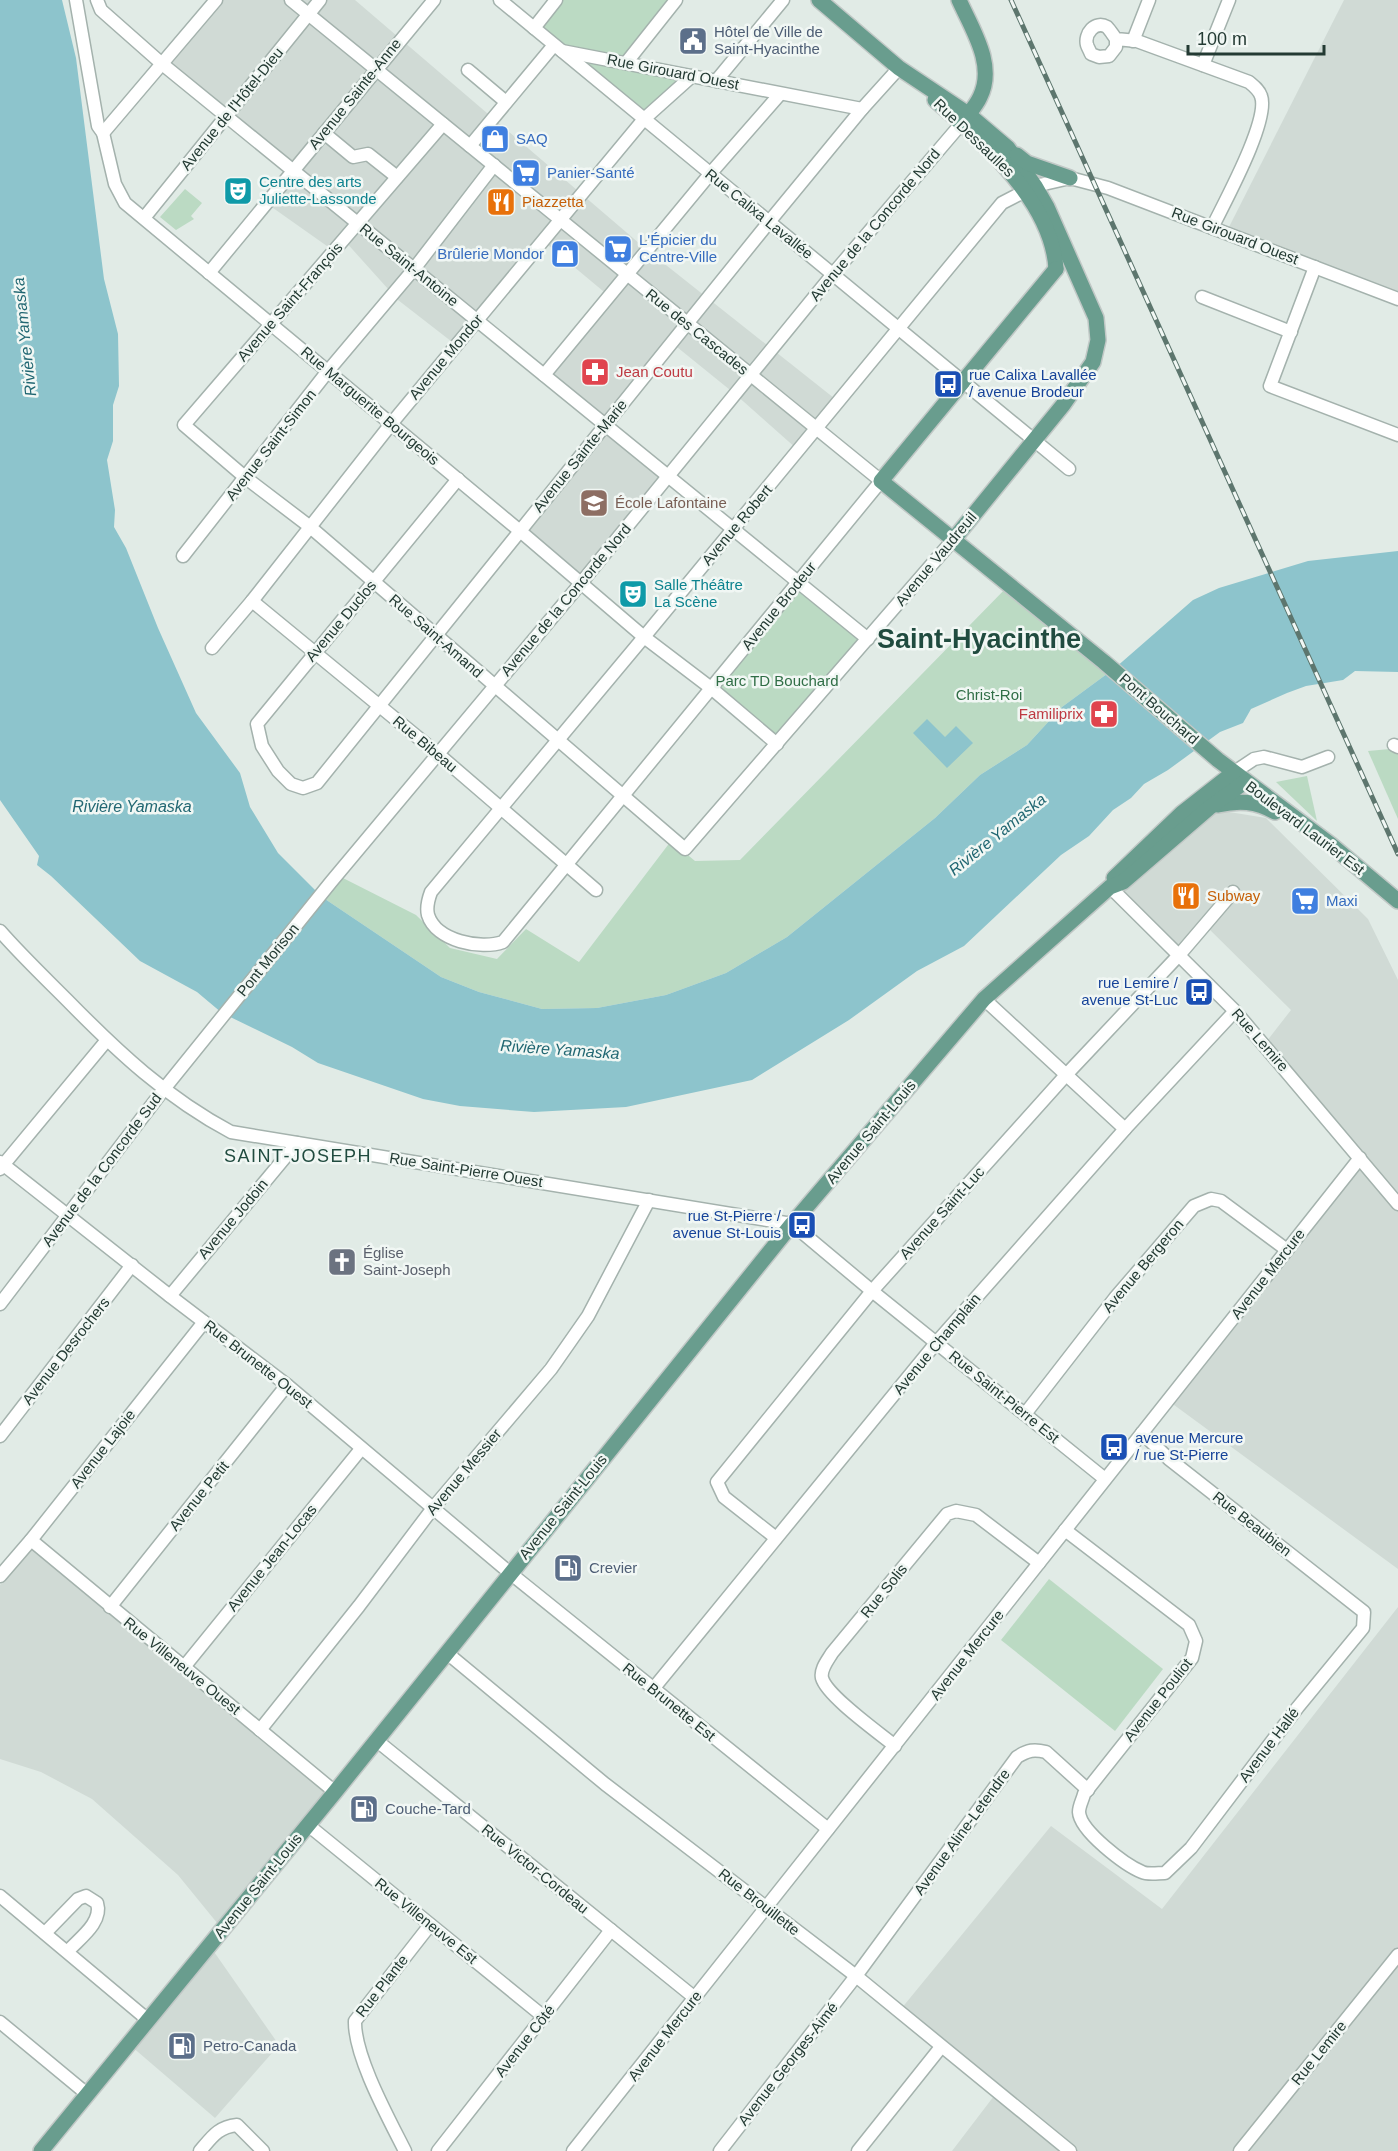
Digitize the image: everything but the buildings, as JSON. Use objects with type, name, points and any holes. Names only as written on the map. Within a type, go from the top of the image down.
[{"type":"main road","name":"Rue Dessaulles","points":[[819,0],[899,68],[930,87],[965,119],[1006,166],[1047,207],[1075,271]]},
{"type":"main road","points":[[959,0],[980,45],[986,74],[981,97],[965,119]]},
{"type":"main road","name":"Rue Dessaulles","points":[[965,119],[1008,148],[1030,189],[1055,252],[1056,269]]},
{"type":"main road","points":[[1008,148],[1027,163],[1070,178]]},
{"type":"main road","points":[[1056,269],[1065,268],[1075,271]]},
{"type":"main road","name":"Avenue Brodeur","points":[[881,482],[1056,269]]},
{"type":"main road","name":"Avenue Vaudreuil","points":[[953,540],[1034,440],[1093,362],[1098,340],[1096,318],[1075,271]]},
{"type":"main road","name":"Rue des Cascades","points":[[881,482],[1104,662]]},
{"type":"main road","name":"Pont Bouchard","points":[[1104,662],[1213,756]]},
{"type":"main road","name":"Boulevard Laurier Est","points":[[1213,756],[1330,844],[1398,901]]},
{"type":"main road","name":"Avenue Saint-Louis","points":[[1110,886],[1123,882],[1209,808],[1239,777]]},
{"type":"main road","name":"Avenue Saint-Louis","points":[[40,2151],[335,1792],[792,1224],[984,999],[1110,886],[1115,876],[1182,813],[1239,777]]},
{"type":"main road","points":[[1209,808],[1232,801],[1260,803],[1330,844]]},
{"type":"street","name":"Rue Marguerite Bourgeois","points":[[76,0],[98,126],[103,132],[115,184],[124,203],[458,479],[644,637],[711,688],[777,744]]},
{"type":"street","name":"Rue Saint-Antoine","points":[[97,0],[101,10],[161,63],[868,639]]},
{"type":"street","points":[[103,132],[216,0]]},
{"type":"street","name":"Rue des Cascades","points":[[291,0],[881,482]]},
{"type":"street","name":"Avenue de l'Hôtel-Dieu","points":[[144,218],[320,0]]},
{"type":"street","name":"Avenue Sainte-Anne","points":[[209,273],[434,0]]},
{"type":"street","name":"Rue Girouard Ouest","points":[[501,0],[557,48],[862,110]]},
{"type":"street","points":[[534,28],[556,0]]},
{"type":"street","points":[[626,63],[676,0]]},
{"type":"street","points":[[716,81],[783,0]]},
{"type":"street","points":[[1133,40],[1149,0]]},
{"type":"street","points":[[1203,65],[1229,0]]},
{"type":"street","points":[[1116,39],[1133,40],[1249,82],[1262,97],[1263,109],[1244,164],[1212,228]]},
{"type":"street","points":[[470,146],[506,102],[557,48]]},
{"type":"street","name":"Rue Calixa Lavallée","points":[[557,48],[1069,469]]},
{"type":"street","name":"Avenue Sainte-Marie","points":[[278,771],[291,784],[303,788],[317,783],[769,222],[899,68]]},
{"type":"street","points":[[468,70],[506,102]]},
{"type":"street","name":"Avenue Mondor","points":[[212,648],[252,601],[391,424],[644,119],[692,76]]},
{"type":"street","points":[[544,375],[710,174],[780,94]]},
{"type":"street","name":"Avenue de la Concorde Nord","points":[[331,882],[581,583],[833,274],[965,119]]},
{"type":"street","name":"Avenue Saint-François","points":[[184,425],[443,124]]},
{"type":"street","points":[[324,133],[353,157],[368,154],[397,177]]},
{"type":"street","name":"Avenue Saint-Simon","points":[[183,556],[494,165]]},
{"type":"street","name":"Rue Girouard Ouest","points":[[1070,178],[1108,188],[1398,298]]},
{"type":"street","name":"Avenue Robert","points":[[431,892],[900,329],[1002,203],[1030,189],[1070,178]]},
{"type":"street","points":[[1316,267],[1270,386],[1398,435]]},
{"type":"street","points":[[1202,297],[1291,332]]},
{"type":"street","name":"Rue Saint-Amand","points":[[184,425],[246,478],[309,526],[685,849]]},
{"type":"street","name":"Avenue Duclos","points":[[278,771],[262,746],[257,724],[458,479]]},
{"type":"street","name":"Avenue Brodeur","points":[[431,892],[427,904],[429,916],[435,925],[451,938],[474,946],[491,946],[503,942],[881,482]]},
{"type":"street","name":"Avenue Vaudreuil","points":[[685,849],[953,540]]},
{"type":"street","name":"Rue Bibeau","points":[[252,601],[438,754],[596,890]]},
{"type":"street","name":"Avenue Saint-Louis","points":[[1239,777],[1254,759],[1264,757],[1302,767],[1328,758]]},
{"type":"street","name":"Pont Morison","points":[[206,1037],[331,882]]},
{"type":"street","name":"Rue Lemire","points":[[1110,886],[1235,1011],[1398,1204]]},
{"type":"street","name":"Avenue Saint-Luc","points":[[776,1538],[724,1497],[717,1482],[872,1291],[1066,1075],[1180,954],[1233,892]]},
{"type":"street","name":"Rue Saint-Pierre Ouest","points":[[0,931],[107,1041],[197,1114],[231,1132],[792,1224]]},
{"type":"street","points":[[984,999],[1125,1129]]},
{"type":"street","name":"Avenue Champlain","points":[[653,1689],[936,1342],[1125,1129],[1235,1011]]},
{"type":"street","name":"Avenue de la Concorde Sud","points":[[0,1304],[206,1037]]},
{"type":"street","points":[[1,1165],[107,1041]]},
{"type":"street","name":"Avenue Jodoin","points":[[170,1296],[297,1143]]},
{"type":"street","name":"Avenue Mercure","points":[[573,2151],[1360,1158]]},
{"type":"street","name":"Rue Brunette Ouest","points":[[1,1165],[288,1385],[510,1573]]},
{"type":"street","name":"Avenue Bergeron","points":[[1025,1414],[1115,1298],[1194,1206],[1211,1199],[1221,1201],[1287,1250]]},
{"type":"street","name":"Avenue Messier","points":[[260,1730],[359,1606],[432,1509],[551,1369],[588,1316],[649,1200]]},
{"type":"street","name":"Rue Saint-Pierre Est","points":[[792,1224],[1105,1479]]},
{"type":"street","name":"Avenue Desrochers","points":[[0,1436],[132,1265]]},
{"type":"street","name":"Avenue Lajoie","points":[[0,1576],[204,1322]]},
{"type":"street","name":"Avenue Petit","points":[[110,1607],[288,1385]]},
{"type":"street","name":"Rue Beaubien","points":[[1142,1433],[1169,1459],[1364,1612]]},
{"type":"street","name":"Avenue Jean-Locas","points":[[183,1667],[361,1449]]},
{"type":"street","name":"Rue Solis","points":[[895,1746],[837,1698],[822,1680],[822,1670],[832,1653],[947,1514],[956,1511],[976,1515],[1039,1563]]},
{"type":"street","name":"Avenue Pouliot","points":[[1065,1530],[1189,1625],[1196,1641],[1192,1658],[1084,1794],[1079,1811]]},
{"type":"street","name":"Rue Villeneuve Ouest","points":[[31,1540],[335,1792]]},
{"type":"street","name":"Rue Brunette Est","points":[[510,1573],[828,1829]]},
{"type":"street","name":"Avenue Hallé","points":[[1079,1811],[1081,1820],[1095,1838],[1125,1863],[1144,1873],[1165,1873],[1191,1848],[1298,1707],[1363,1628],[1364,1612]]},
{"type":"street","name":"Rue Brouillette","points":[[447,1653],[605,1784],[856,1976],[1070,2151]]},
{"type":"street","name":"Rue Victor-Cordeau","points":[[376,1740],[695,1998]]},
{"type":"street","name":"Avenue Aline-Letendre","points":[[856,1976],[1017,1757],[1027,1750],[1037,1749],[1046,1752],[1088,1790]]},
{"type":"street","name":"Rue Villeneuve Est","points":[[308,1825],[544,2017]]},
{"type":"street","points":[[0,1896],[148,2020]]},
{"type":"street","points":[[45,1933],[78,1899],[86,1896],[98,1903],[100,1911],[96,1920],[68,1951]]},
{"type":"street","name":"Rue Plante","points":[[405,2151],[376,2093],[354,2033],[355,2021],[430,1925]]},
{"type":"street","name":"Avenue Côté","points":[[438,2151],[611,1930]]},
{"type":"street","name":"Rue Lemire","points":[[1240,2151],[1398,1955]]},
{"type":"street","name":"Avenue Georges-Aimé","points":[[720,2151],[856,1976]]},
{"type":"street","points":[[0,2022],[87,2094]]},
{"type":"street","points":[[858,2151],[940,2047]]},
{"type":"street","points":[[200,2151],[219,2129],[237,2125],[263,2151]]},
{"type":"shaded area","points":[[216,0],[355,0],[647,250],[839,402],[797,449],[735,394],[672,343],[605,425],[544,375],[609,296],[543,241],[456,345],[398,300],[344,240],[334,251],[266,203],[293,171],[161,63]]},
{"type":"shaded area","points":[[1344,0],[1398,0],[1398,292],[1228,229]]},
{"type":"shaded area","name":"École Lafontaine","points":[[605,425],[668,476],[581,583],[520,531]]},
{"type":"shaded area","points":[[1217,810],[1266,818],[1368,919],[1398,980],[1398,1569],[1170,1402],[1359,1163],[1263,1046],[1291,1010],[1205,925],[1180,954],[1116,892]]},
{"type":"shaded area","points":[[31,1547],[335,1792],[222,1929],[178,1875],[92,1799],[41,1772],[0,1759],[0,1585]]},
{"type":"shaded area","points":[[1398,1607],[1398,2151],[952,2151],[997,2092],[901,2009],[1051,1826],[1162,1909]]},
{"type":"shaded area","points":[[210,1946],[279,2045],[215,2118],[131,2046]]},
{"type":"green space","points":[[556,0],[676,0],[626,63],[561,51],[534,28]]},
{"type":"green space","points":[[575,58],[683,78],[644,113]]},
{"type":"green space","points":[[185,189],[202,203],[191,216],[194,219],[176,230],[160,217]]},
{"type":"green space","name":"Parc TD Bouchard","points":[[802,581],[870,637],[779,748],[712,691]]},
{"type":"green space","name":"Christ-Roi","points":[[1011,583],[1115,668],[1062,707],[1027,745],[980,775],[935,818],[787,937],[726,973],[666,995],[597,1008],[542,1009],[479,992],[441,977],[322,897],[339,876],[416,915],[450,948],[497,959],[526,929],[579,962],[671,841],[695,861],[740,860]]},
{"type":"green space","points":[[1390,749],[1398,752],[1398,819],[1368,751]]},
{"type":"green space","points":[[1307,776],[1317,821],[1276,782]]},
{"type":"green space","points":[[1049,1579],[1163,1669],[1115,1731],[1001,1640]]},
{"type":"water","name":"Rivière Yamaska","points":[[0,0],[62,0],[76,58],[104,279],[118,334],[119,386],[113,405],[113,441],[107,460],[115,510],[114,527],[126,548],[196,713],[240,773],[250,807],[278,853],[322,897],[441,977],[479,992],[542,1009],[597,1008],[666,995],[726,973],[787,937],[935,818],[980,775],[1027,745],[1062,707],[1115,668],[1193,600],[1219,588],[1308,561],[1398,551],[1398,672],[1355,671],[1343,680],[1306,686],[1251,709],[1243,723],[1220,732],[1168,770],[1144,784],[1131,798],[1113,810],[1089,836],[1061,855],[964,946],[917,971],[849,1020],[752,1080],[626,1107],[534,1112],[460,1106],[423,1099],[318,1063],[292,1047],[222,1013],[197,992],[140,961],[37,865],[39,856],[0,800]]},
{"type":"water","points":[[927,719],[945,737],[956,726],[973,743],[947,768],[913,733]]},
{"type":"railway","points":[[1011,0],[1398,854]]},
{"type":"place","name":"Hôtel de Ville de Saint-Hyacinthe","points":[[693,41]]},
{"type":"place","name":"SAQ","points":[[495,139]]},
{"type":"place","name":"Panier-Santé","points":[[526,173]]},
{"type":"place","name":"Centre des arts Juliette-Lassonde","points":[[238,191]]},
{"type":"place","name":"Piazzetta","points":[[501,202]]},
{"type":"place","name":"L'Épicier du Centre-Ville","points":[[618,249]]},
{"type":"place","name":"Brûlerie Mondor","points":[[565,254]]},
{"type":"place","name":"Jean Coutu","points":[[595,372]]},
{"type":"place","name":"rue Calixa Lavallée / avenue Brodeur","points":[[948,384]]},
{"type":"place","name":"École Lafontaine","points":[[594,503]]},
{"type":"place","name":"Salle Théâtre La Scène","points":[[633,594]]},
{"type":"place","name":"Familiprix","points":[[1104,714]]},
{"type":"place","name":"Subway","points":[[1186,896]]},
{"type":"place","name":"Maxi","points":[[1305,901]]},
{"type":"place","name":"rue Lemire / avenue St-Luc","points":[[1199,992]]},
{"type":"place","name":"rue St-Pierre / avenue St-Louis","points":[[802,1225]]},
{"type":"place","name":"Église Saint-Joseph","points":[[342,1262]]},
{"type":"place","name":"avenue Mercure / rue St-Pierre","points":[[1114,1447]]},
{"type":"place","name":"Crevier","points":[[568,1568]]},
{"type":"place","name":"Couche-Tard","points":[[364,1809]]},
{"type":"place","name":"Petro-Canada","points":[[182,2046]]},
{"type":"district","name":"Saint-Hyacinthe","points":[[979,639]]},
{"type":"district","name":"SAINT-JOSEPH","points":[[298,1156]]}]
